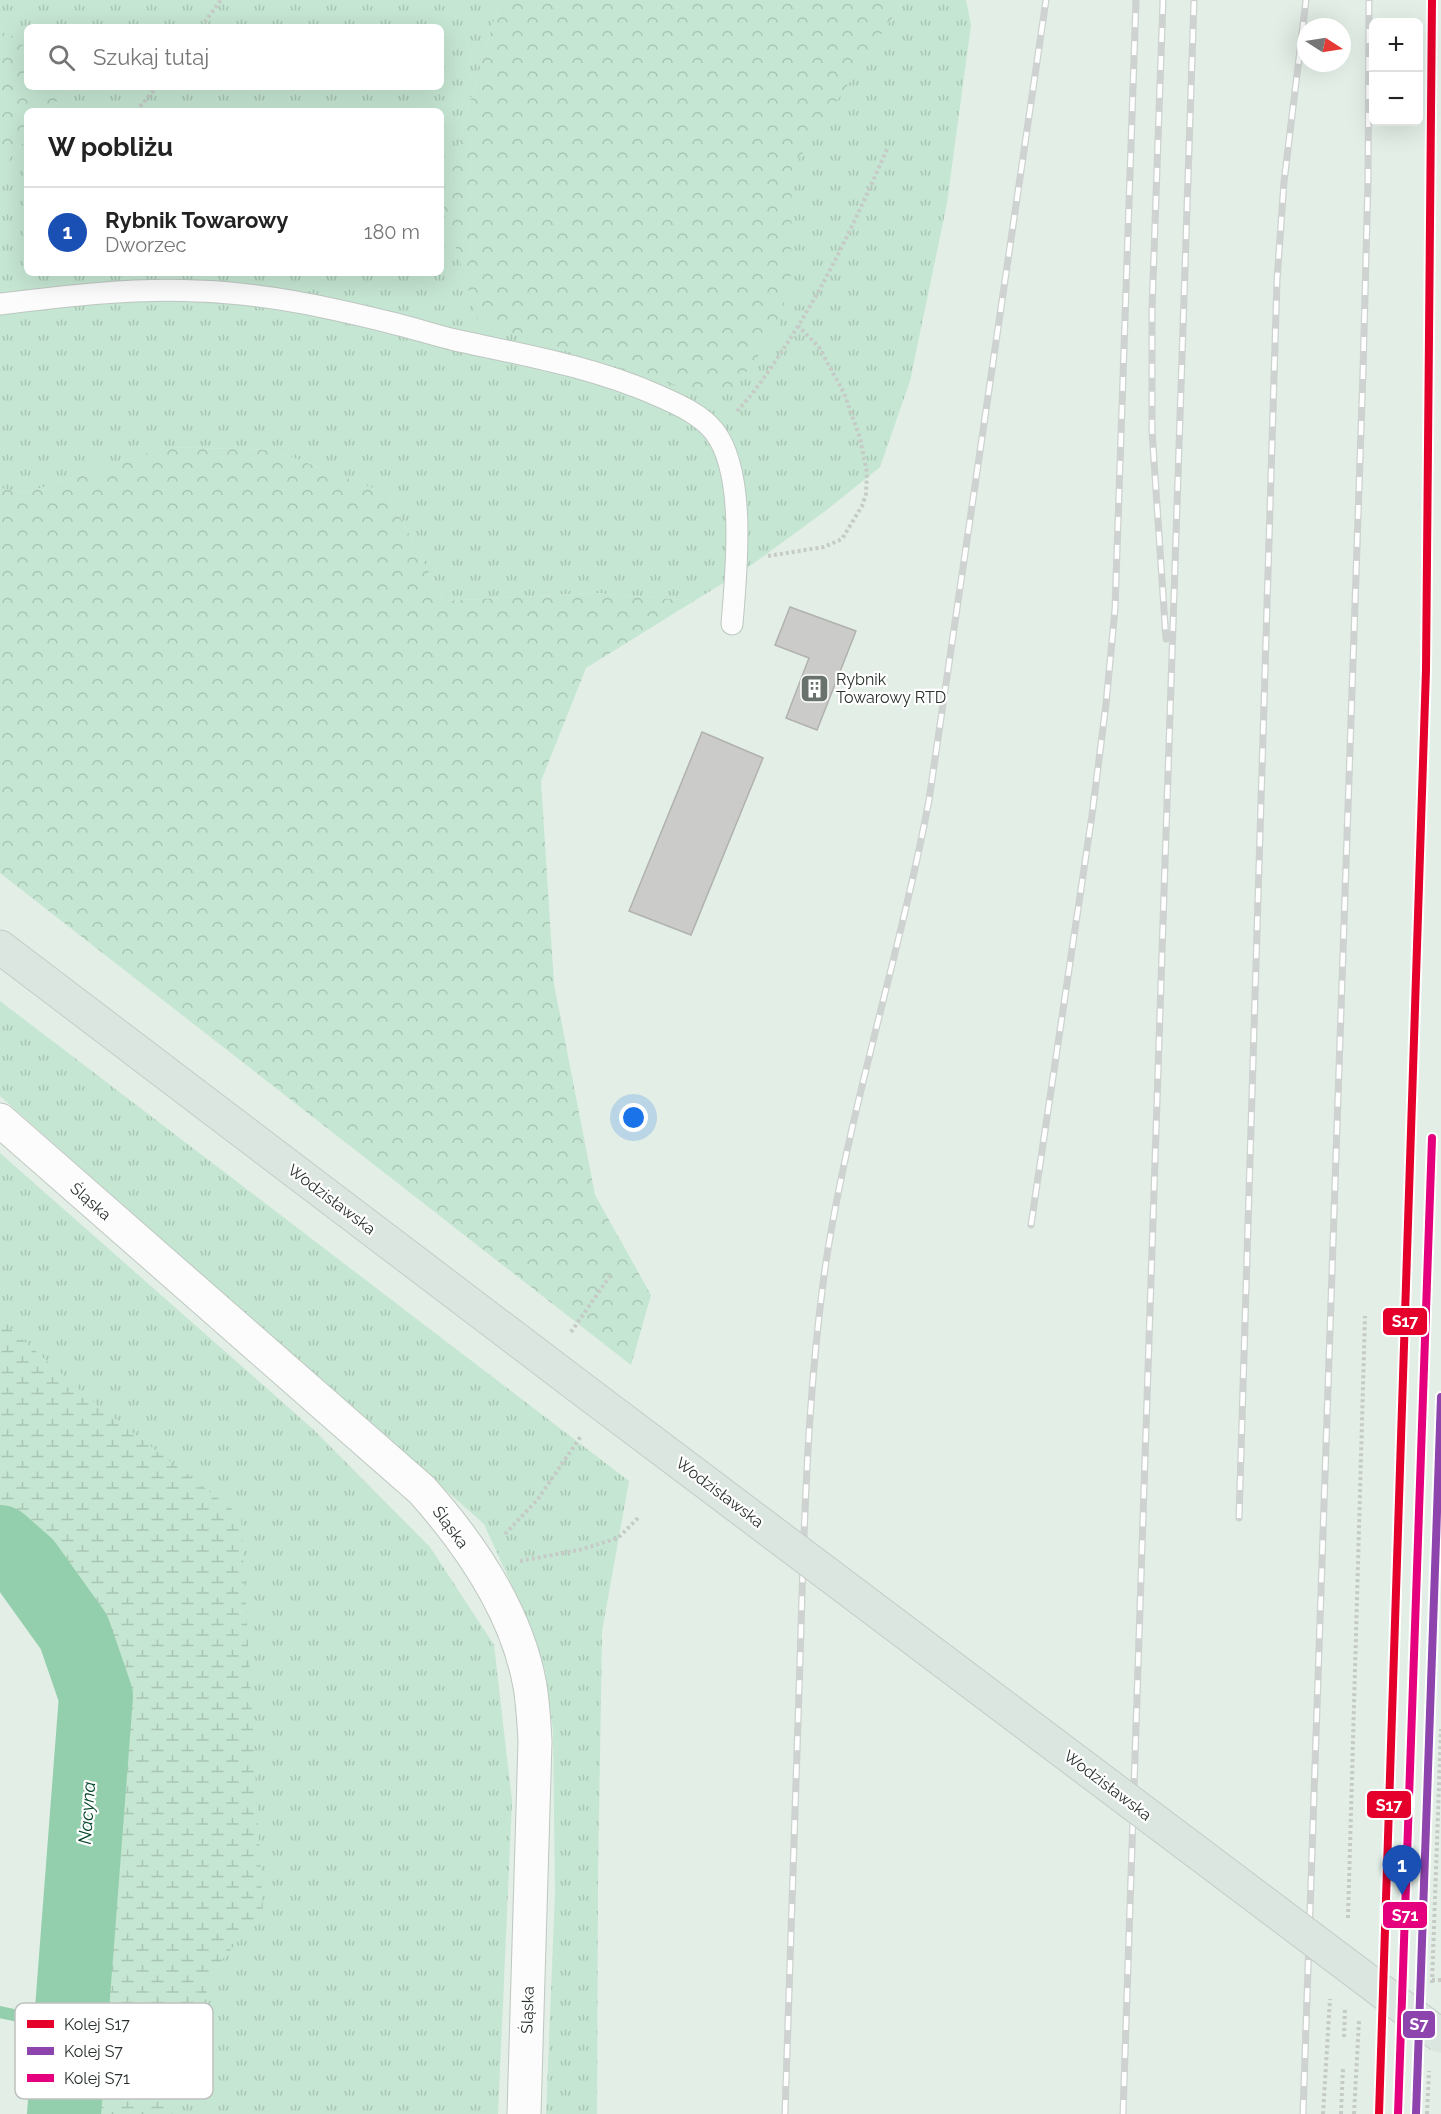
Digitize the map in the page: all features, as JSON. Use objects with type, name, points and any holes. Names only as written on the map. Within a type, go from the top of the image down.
[{"type":"main road","name":"Wodzisławska","points":[[0,947],[1441,2036]]},
{"type":"street","name":"Śląska","points":[[0,1120],[414,1484],[440,1510],[477,1563],[501,1604],[519,1648],[530,1686],[534,1721],[535,1753],[524,2114]]},
{"type":"lane","points":[[0,304],[159,290],[241,294],[315,305],[454,339],[529,354],[641,388],[693,413],[713,430],[727,453],[737,518],[737,557],[732,624]]},
{"type":"path","points":[[203,24],[220,0]]},
{"type":"path","points":[[139,108],[154,90]]},
{"type":"path","points":[[713,430],[754,393],[798,326],[827,275],[888,147]]},
{"type":"path","points":[[737,557],[774,556],[835,543],[842,539],[849,530],[866,494],[867,473],[860,438],[850,408],[819,347],[798,326]]},
{"type":"path","points":[[567,1338],[610,1276]]},
{"type":"path","points":[[1348,1926],[1365,1316]]},
{"type":"path","points":[[477,1563],[538,1499],[584,1430]]},
{"type":"path","points":[[477,1563],[521,1561],[579,1550],[618,1538],[639,1517]]},
{"type":"path","points":[[1432,1990],[1441,1729]]},
{"type":"path","points":[[1432,1980],[1441,1980]]},
{"type":"path","points":[[1323,2114],[1330,1996]]},
{"type":"path","points":[[1354,2114],[1359,2010]]},
{"type":"path","points":[[1427,2114],[1429,2066]]},
{"type":"path","points":[[1341,2114],[1343,2068]]},
{"type":"green space","points":[[0,0],[500,0],[444,202],[444,108],[51,108],[66,90],[444,90],[444,24],[24,24],[24,46],[0,30]]},
{"type":"green space","points":[[500,0],[904,0],[792,169],[791,275],[778,328],[735,388],[701,393],[479,324],[444,209],[471,99]]},
{"type":"green space","points":[[904,0],[966,0],[971,25],[947,203],[910,381],[880,467],[828,509],[746,569],[694,601],[594,593],[444,601],[388,494],[273,450],[166,447],[25,493],[0,488],[0,170],[24,142],[24,276],[444,276],[444,206],[791,275],[791,169]]},
{"type":"green space","points":[[0,30],[24,46],[24,90],[66,90],[51,108],[24,108],[24,142],[0,170]]},
{"type":"green space","points":[[166,447],[273,450],[388,494],[444,601],[594,593],[694,601],[586,668],[541,781],[554,984],[595,1195],[651,1295],[631,1365],[0,873],[0,488],[25,493]]},
{"type":"green space","points":[[0,1001],[629,1481],[602,1631],[597,2114],[546,2114],[555,1894],[553,1730],[545,1670],[522,1608],[484,1524],[0,1096]]},
{"type":"green space","points":[[0,1153],[314,1430],[430,1547],[494,1645],[512,1801],[498,2114],[82,2114],[83,2099],[213,2099],[213,2003],[88,2003],[107,1653],[0,1521]]},
{"type":"green space","points":[[0,1320],[97,1405],[241,1516],[263,1911],[212,1972],[203,2003],[60,2003],[77,1746],[85,1687],[49,1619],[0,1570]]},
{"type":"green space","points":[[54,2099],[176,2099],[172,2114],[53,2114]]},
{"type":"building","name":"Rybnik Towarowy RTD","points":[[790,607],[856,631],[817,730],[786,718],[809,658],[775,645]]},
{"type":"building","points":[[702,732],[763,758],[691,935],[629,911]]},
{"type":"waterway","name":"Nacyna","points":[[0,1542],[26,1565],[74,1632],[96,1696],[72,2003]]},
{"type":"waterway","points":[[0,2012],[15,2015]]},
{"type":"waterway","name":"Nacyna","points":[[64,2114],[65,2099]]},
{"type":"railway","points":[[785,2114],[805,1511],[814,1361],[826,1262],[848,1146],[904,916],[929,800],[1046,0]]},
{"type":"railway","points":[[1031,1225],[1092,815],[1115,609],[1136,0]]},
{"type":"railway","points":[[1163,0],[1152,309],[1152,431],[1166,639]]},
{"type":"railway","points":[[1123,2114],[1194,0]]},
{"type":"railway","points":[[1239,1518],[1277,280],[1284,182],[1306,0]]},
{"type":"railway","points":[[1303,2114],[1363,372],[1368,180],[1369,0]]},
{"type":"rail line","name":"S17","points":[[1379,2114],[1426,670],[1432,0]]},
{"type":"rail line","name":"S71","points":[[1398,2114],[1432,1138]]},
{"type":"rail line","name":"S7","points":[[1416,2114],[1441,1397]]},
{"type":"place","name":"Rybnik Towarowy RTD","points":[[815,688]]},
{"type":"place","name":"Rybnik Towarowy","points":[[1402,1895]]}]
